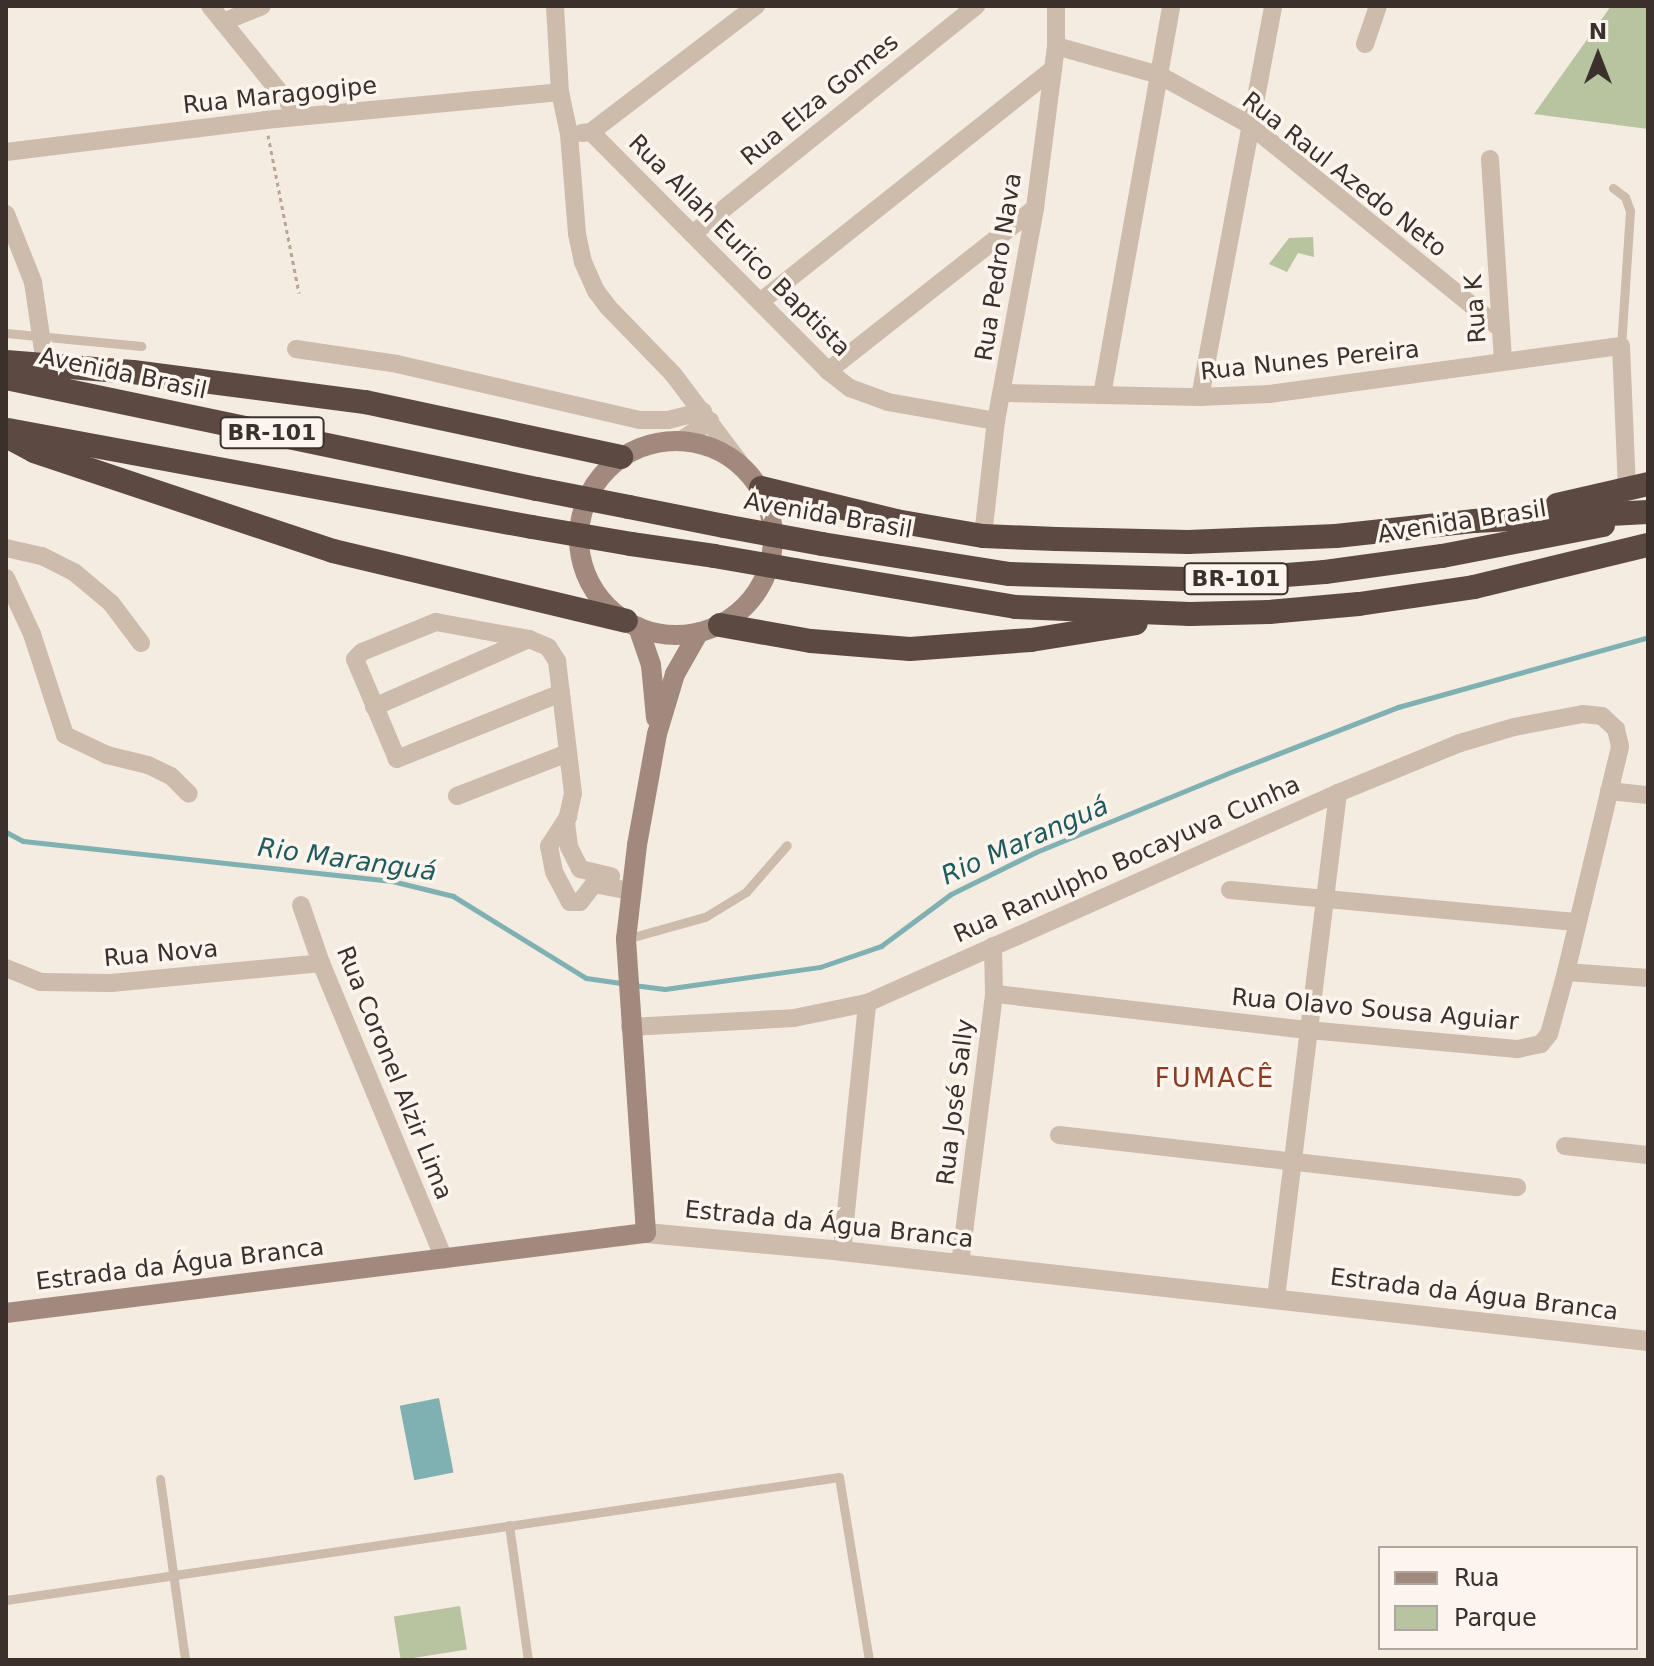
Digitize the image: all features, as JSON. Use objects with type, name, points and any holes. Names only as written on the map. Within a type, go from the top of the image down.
[{"type":"highway","points":[[6,362],[45,363],[365,402],[621,457]]},
{"type":"highway","name":"Avenida Brasil","points":[[6,378],[537,489],[822,544],[1010,574],[1223,580],[1325,572],[1442,556],[1572,533],[1648,513]]},
{"type":"highway","name":"BR-101","points":[[6,429],[532,527],[1016,607],[1190,614],[1269,612],[1388,600],[1474,587],[1648,545]]},
{"type":"highway","points":[[6,436],[61,460],[333,551],[632,624]]},
{"type":"highway","points":[[1475,521],[1638,487]]},
{"type":"highway","points":[[761,488],[896,521],[983,536],[1188,542],[1336,536],[1475,521],[1648,513]]},
{"type":"highway","points":[[709,629],[862,647],[938,649],[1031,640],[1190,614]]},
{"type":"main road","points":[[646,1233],[626,939],[657,734],[681,659],[709,629],[746,606],[765,580],[774,550],[772,518],[761,488],[740,463],[713,447],[681,440],[650,444],[621,457],[602,474],[589,494],[581,517],[578,541],[582,565],[592,587],[607,606],[632,624],[678,635],[709,629]]},
{"type":"main road","points":[[632,624],[651,665],[657,734]]},
{"type":"main road","name":"Estrada da Água Branca","points":[[6,1313],[646,1233]]},
{"type":"street","points":[[210,6],[299,116]]},
{"type":"street","points":[[223,22],[244,10],[262,6]]},
{"type":"street","points":[[555,6],[560,92],[569,134],[577,234],[589,277],[608,307],[707,416],[740,463]]},
{"type":"street","points":[[569,134],[591,132],[756,6]]},
{"type":"street","name":"Rua Elza Gomes","points":[[695,232],[976,6]]},
{"type":"street","name":"Rua Pedro Nava","points":[[983,536],[996,421],[1035,208],[1056,46],[1056,6]]},
{"type":"street","points":[[1102,395],[1171,6]]},
{"type":"street","points":[[1200,397],[1273,6]]},
{"type":"street","points":[[1365,44],[1378,6]]},
{"type":"street","name":"Rua Raul Azedo Neto","points":[[1056,46],[1159,75],[1250,125],[1501,329]]},
{"type":"street","points":[[760,302],[1053,69]]},
{"type":"street","name":"Rua Maragogipe","points":[[6,152],[299,116],[560,92]]},
{"type":"street","name":"Rua Allah Eurico Baptista","points":[[591,132],[695,232],[828,371],[869,396],[996,421]]},
{"type":"street","name":"Rua K","points":[[1490,159],[1503,361]]},
{"type":"street","points":[[828,371],[1035,208]]},
{"type":"street","points":[[6,214],[33,282],[44,337],[45,363]]},
{"type":"street","points":[[1621,346],[1638,487]]},
{"type":"street","name":"Rua Nunes Pereira","points":[[1003,393],[1200,397],[1269,394],[1621,346]]},
{"type":"street","points":[[296,349],[397,364],[640,420],[707,416]]},
{"type":"street","points":[[681,440],[707,416]]},
{"type":"street","points":[[6,548],[42,556],[74,572],[111,603],[141,643]]},
{"type":"street","points":[[6,578],[37,648],[65,735],[93,750],[148,765],[171,776],[189,794]]},
{"type":"street","points":[[561,693],[397,759],[355,659],[362,652],[436,622],[542,642],[556,657],[561,693],[568,753],[573,803],[548,852],[566,899],[580,902],[594,884],[632,885]]},
{"type":"street","points":[[374,707],[529,639]]},
{"type":"street","name":"Rua Ranulpho Bocayuva Cunha","points":[[630,1027],[794,1018],[867,1003],[1338,793],[1460,743],[1514,727],[1583,714],[1602,716],[1616,729],[1620,747]]},
{"type":"street","name":"Rua Olavo Sousa Aguiar","points":[[994,994],[1307,1030],[1517,1049],[1541,1044],[1549,1034],[1566,972],[1620,747]]},
{"type":"street","points":[[457,796],[568,753]]},
{"type":"street","points":[[1609,791],[1648,795]]},
{"type":"street","points":[[1276,1298],[1338,793]]},
{"type":"street","points":[[566,822],[569,847],[580,869],[632,885]]},
{"type":"street","points":[[1230,890],[1576,922]]},
{"type":"street","name":"Rua Coronel Alzir Lima","points":[[301,905],[321,963],[444,1259]]},
{"type":"street","name":"Rua José Sally","points":[[960,1264],[994,994],[993,946]]},
{"type":"street","name":"Rua Nova","points":[[6,968],[40,982],[111,983],[321,963]]},
{"type":"street","points":[[1566,972],[1648,978]]},
{"type":"street","points":[[842,1251],[867,1003]]},
{"type":"street","points":[[1059,1135],[1517,1187]]},
{"type":"street","points":[[1565,1146],[1648,1155]]},
{"type":"street","name":"Estrada da Água Branca","points":[[646,1233],[842,1251],[1648,1341]]},
{"type":"lane","points":[[1613,188],[1625,197],[1630,211],[1621,346]]},
{"type":"lane","points":[[6,333],[141,346]]},
{"type":"lane","points":[[626,939],[705,917],[746,892],[787,845]]},
{"type":"lane","points":[[6,1600],[839,1477],[869,1660]]},
{"type":"lane","points":[[160,1479],[185,1660]]},
{"type":"lane","points":[[509,1525],[528,1660]]},
{"type":"path","points":[[265,120],[299,293]]},
{"type":"green space","points":[[1611,6],[1648,6],[1648,129],[1534,114]]},
{"type":"green space","points":[[1313,237],[1314,257],[1298,253],[1287,272],[1269,264],[1289,238]]},
{"type":"green space","points":[[460,1606],[467,1649],[401,1660],[394,1616]]},
{"type":"water","points":[[439,1398],[454,1473],[414,1480],[400,1406]]},
{"type":"waterway","name":"Rio Maranguá","points":[[633,985],[665,989],[820,967],[881,946],[951,894],[1036,852],[1226,774],[1398,707],[1648,637]]},
{"type":"waterway","name":"Rio Maranguá","points":[[6,832],[23,841],[392,881],[453,896],[586,978],[623,983]]},
{"type":"district","name":"FUMACÊ","points":[[1215,1079]]}]
